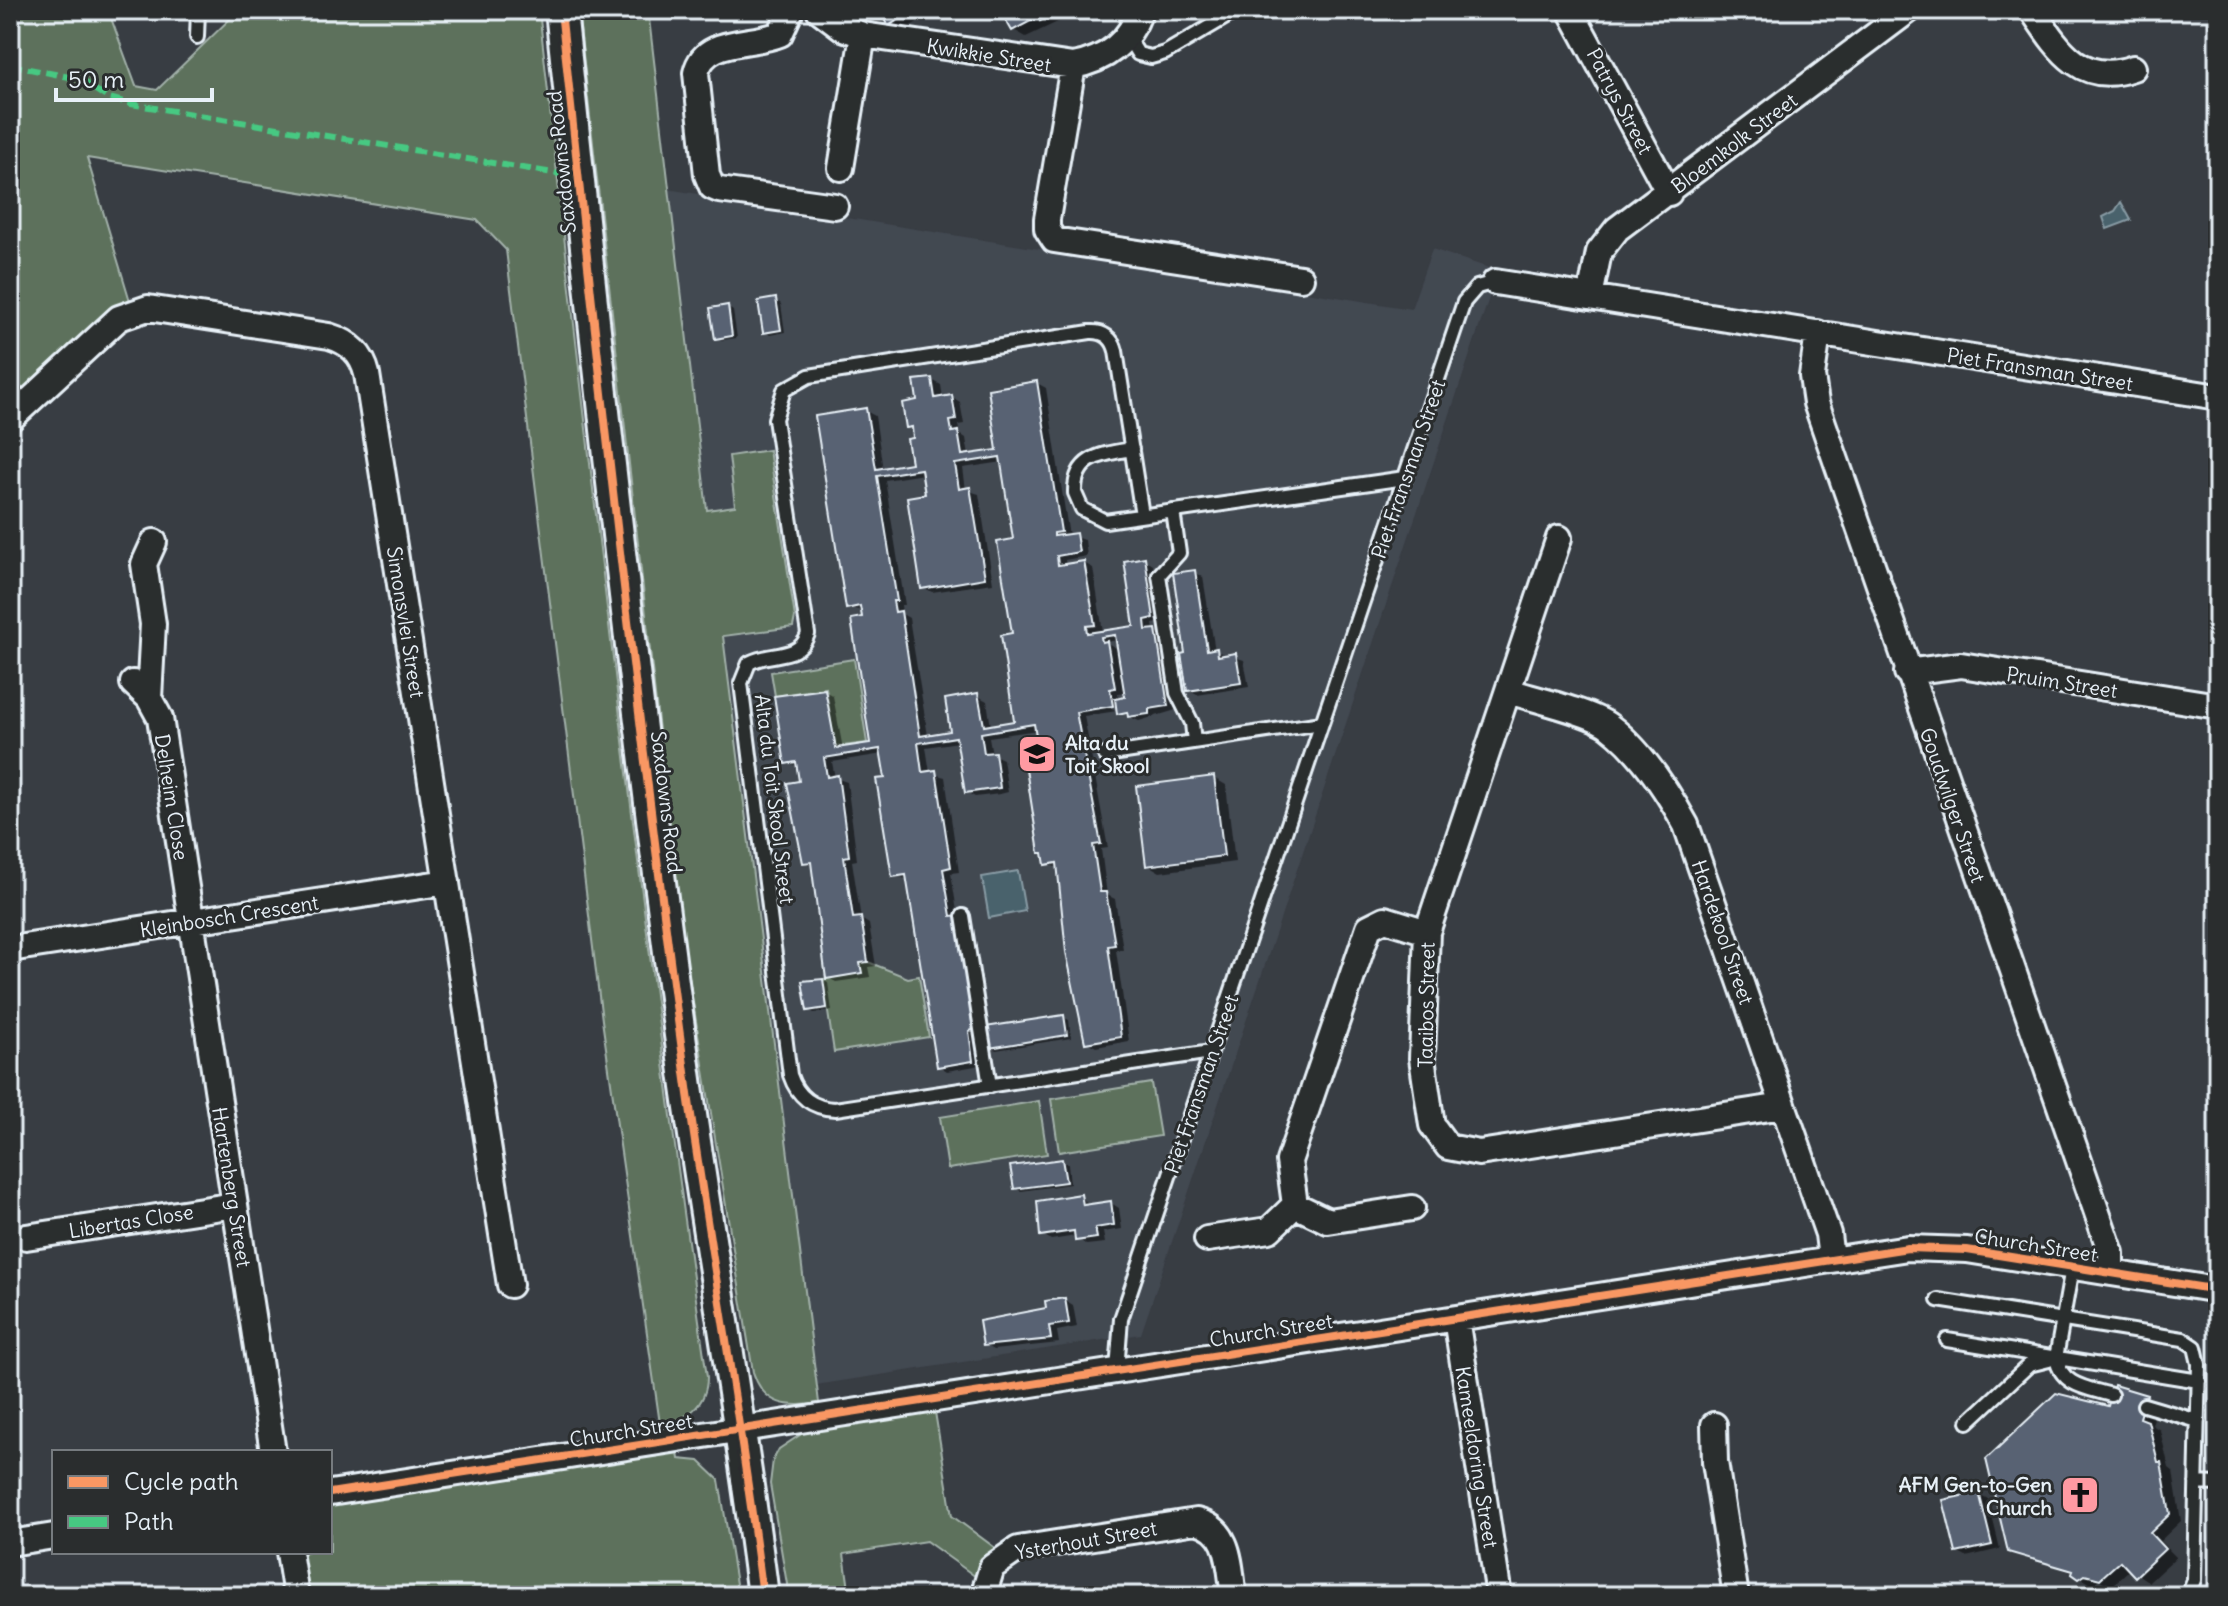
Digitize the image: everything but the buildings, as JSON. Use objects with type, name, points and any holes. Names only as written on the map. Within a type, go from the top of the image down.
[{"type":"street","name":"Saxdowns Road","points":[[561,10],[619,550],[688,1090],[742,1429],[763,1596]]},
{"type":"street","points":[[791,10],[785,30],[780,34],[709,51],[698,63],[696,73],[707,175],[712,187],[719,190],[835,206]]},
{"type":"street","name":"Kwikkie Street","points":[[819,10],[843,28],[863,35],[1073,66],[1108,54],[1127,36],[1140,10]]},
{"type":"street","name":"Patrys Street","points":[[1570,10],[1669,193]]},
{"type":"street","name":"Bloemkolk Street","points":[[1590,297],[1605,241],[1617,229],[1669,193],[1909,10]]},
{"type":"street","points":[[2032,10],[2063,56],[2100,72],[2117,74],[2133,68]]},
{"type":"street","points":[[841,168],[863,35]]},
{"type":"street","points":[[1073,66],[1047,219],[1047,229],[1054,240],[1301,278]]},
{"type":"street","name":"Piet Fransman Street","points":[[1495,282],[2218,397]]},
{"type":"street","name":"Simonsvlei Street","points":[[10,419],[119,318],[136,310],[160,309],[329,336],[355,350],[367,374],[510,1285]]},
{"type":"street","name":"Goudwilger Street","points":[[1818,333],[1812,376],[1816,403],[2111,1253],[2111,1273]]},
{"type":"street","name":"Taaibos Street","points":[[1559,538],[1427,932],[1422,1058],[1430,1117],[1448,1147],[1479,1153],[1783,1106]]},
{"type":"street","name":"Delheim Close","points":[[154,542],[144,564],[153,624],[141,690],[160,718],[191,921]]},
{"type":"street","name":"Pruim Street","points":[[1907,672],[1961,665],[2218,706]]},
{"type":"street","name":"Hardekool Street","points":[[1508,691],[1607,725],[1641,758],[1668,793],[1686,825],[1828,1234],[1831,1259]]},
{"type":"street","name":"Kleinbosch Crescent","points":[[10,949],[447,882]]},
{"type":"street","points":[[1295,1205],[1289,1161],[1365,933],[1374,922],[1385,919],[1427,932]]},
{"type":"street","name":"Hartenberg Street","points":[[191,921],[273,1450]]},
{"type":"street","name":"Libertas Close","points":[[26,1237],[235,1205]]},
{"type":"street","points":[[1295,1205],[1328,1221],[1412,1208]]},
{"type":"street","points":[[1207,1239],[1269,1230],[1295,1205]]},
{"type":"street","name":"Church Street","points":[[332,1493],[1831,1259],[1929,1247],[2218,1290]]},
{"type":"street","name":"Kameeldoring Street","points":[[1456,1318],[1499,1596]]},
{"type":"street","points":[[1714,1425],[1715,1462],[1736,1596]]},
{"type":"street","name":"Ysterhout Street","points":[[983,1596],[992,1567],[1018,1549],[1187,1522],[1214,1528],[1224,1541],[1234,1596]]},
{"type":"street","points":[[10,1543],[52,1536]]},
{"type":"street","points":[[289,1554],[296,1596]]},
{"type":"lane","points":[[197,37],[198,10]]},
{"type":"lane","points":[[1127,36],[1138,54],[1158,56],[1238,10]]},
{"type":"lane","name":"Piet Fransman Street","points":[[1117,1370],[1121,1319],[1464,302],[1477,287],[1495,282]]},
{"type":"lane","name":"Alta du Toit Skool Street","points":[[1142,515],[1115,346],[1108,337],[1096,332],[809,376],[784,390],[776,408],[808,634],[794,652],[749,663],[742,672],[741,683],[790,1075],[794,1086],[809,1102],[835,1109],[1211,1052]]},
{"type":"lane","points":[[1132,449],[1088,459],[1077,474],[1075,493],[1082,509],[1096,519],[1405,478]]},
{"type":"lane","points":[[1173,511],[1179,553],[1159,575],[1177,693],[1192,723],[1194,742]]},
{"type":"lane","points":[[1105,755],[1322,723]]},
{"type":"lane","points":[[963,916],[990,1086]]},
{"type":"lane","points":[[2072,1268],[2056,1358],[2067,1380],[2111,1395]]},
{"type":"lane","points":[[1938,1300],[2183,1339],[2197,1352],[2194,1580],[2188,1596]]},
{"type":"lane","points":[[1947,1340],[2199,1381]]},
{"type":"lane","points":[[1968,1422],[2029,1365],[2056,1358]]},
{"type":"lane","points":[[2144,1405],[2198,1421]]},
{"type":"lane","points":[[2196,1483],[2218,1484]]},
{"type":"shaded area","name":"Alta du Toit Skool","points":[[667,189],[1411,309],[1432,249],[1498,271],[1141,1334],[816,1385]]},
{"type":"green space","points":[[10,10],[108,10],[136,86],[157,90],[239,10],[539,10],[617,694],[707,1377],[699,1403],[679,1419],[660,1424],[602,1020],[506,250],[477,220],[87,158],[130,301],[114,308],[10,405]]},
{"type":"green space","points":[[578,10],[648,10],[707,510],[735,506],[729,456],[769,450],[795,617],[793,627],[723,636],[819,1403],[797,1405],[778,1402],[764,1392],[753,1372],[682,935]]},
{"type":"green space","points":[[854,659],[867,743],[835,747],[826,688],[775,696],[771,672]]},
{"type":"green space","points":[[868,962],[908,978],[919,976],[929,1037],[834,1052],[823,979],[861,973],[860,963]]},
{"type":"green space","points":[[1151,1083],[1160,1136],[1059,1152],[1051,1099]]},
{"type":"green space","points":[[1039,1101],[1047,1154],[948,1169],[940,1117]]},
{"type":"green space","points":[[935,1412],[952,1516],[998,1550],[976,1577],[926,1541],[844,1554],[850,1596],[789,1596],[770,1484],[773,1460],[779,1449],[803,1433]]},
{"type":"green space","points":[[678,1452],[679,1459],[699,1461],[719,1480],[738,1596],[307,1596],[300,1554],[332,1554],[332,1506]]},
{"type":"water","points":[[2121,202],[2131,220],[2107,229],[2103,217],[2115,211]]},
{"type":"water","points":[[1018,871],[1025,911],[989,918],[982,877]]},
{"type":"marked path","points":[[10,65],[79,79],[106,97],[131,104],[578,177]]},
{"type":"cycle path","points":[[561,10],[604,415],[652,818],[687,1087],[763,1596]]},
{"type":"cycle path","points":[[332,1493],[1908,1248],[1967,1250],[2218,1290]]},
{"type":"place","name":"Alta du Toit Skool","points":[[1037,754]]},
{"type":"place","name":"AFM Gen-to-Gen Church","points":[[2080,1495]]}]
